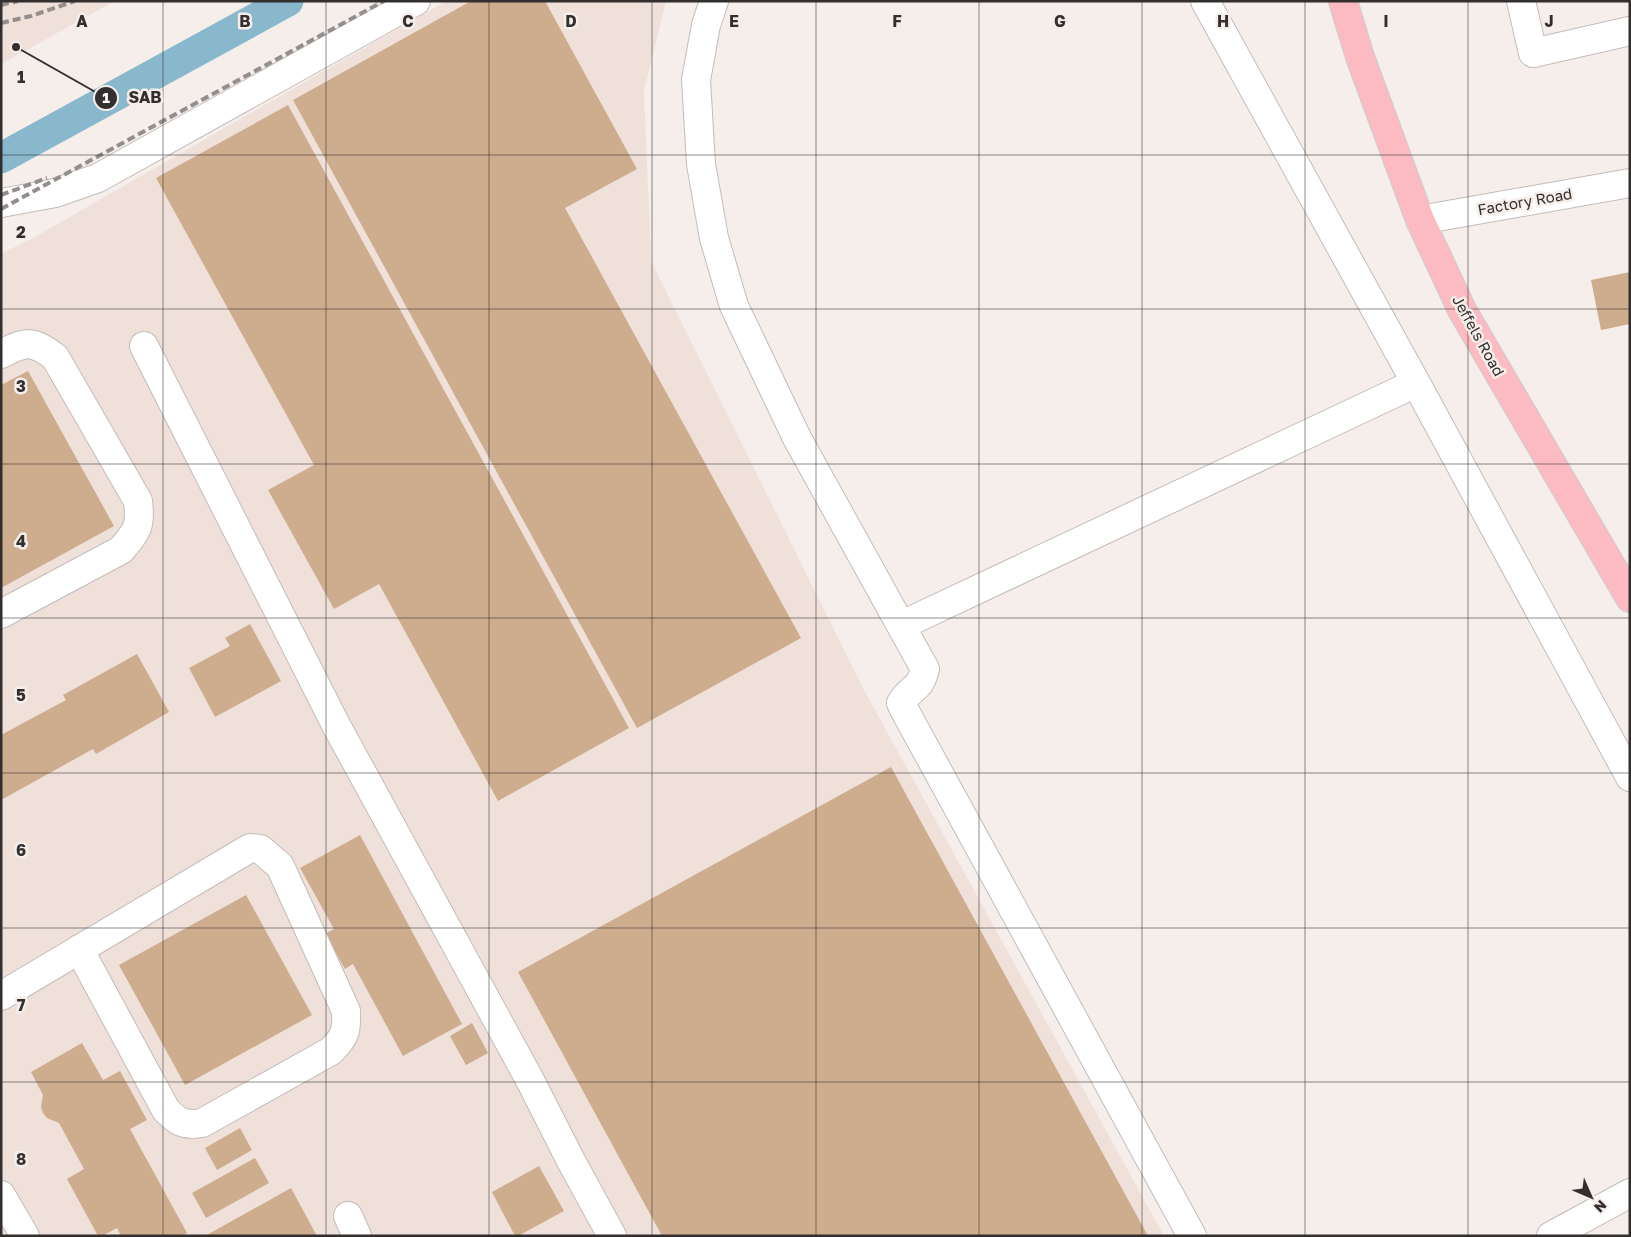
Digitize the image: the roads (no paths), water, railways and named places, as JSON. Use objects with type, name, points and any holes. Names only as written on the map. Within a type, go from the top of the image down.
[{"type":"main road","points":[[1327,1],[1360,57]]},
{"type":"main road","points":[[1343,1],[1360,57]]},
{"type":"main road","name":"Jeffels Road","points":[[1360,57],[1420,220],[1462,310],[1630,598]]},
{"type":"street","points":[[1,203],[56,193],[98,178],[416,1]]},
{"type":"street","points":[[714,1],[706,25],[696,80],[701,164],[714,238],[734,306],[796,438],[902,625],[924,669],[922,680],[915,689],[905,696],[901,703],[1192,1236]]},
{"type":"street","points":[[1205,1],[1416,383],[1630,777]]},
{"type":"street","points":[[1521,1],[1533,53],[1630,31]]},
{"type":"street","name":"Factory Road","points":[[1420,220],[1630,183]]},
{"type":"street","points":[[1,354],[27,343],[42,347],[55,356],[138,501],[140,519],[134,534],[121,550],[1,614]]},
{"type":"street","points":[[144,346],[336,725],[531,1082],[612,1236]]},
{"type":"street","points":[[902,625],[1416,383]]},
{"type":"street","points":[[1,996],[80,949],[250,848],[260,849],[280,866],[346,1011],[346,1028],[341,1040],[331,1052],[202,1123],[190,1125],[176,1120],[166,1110],[80,949]]},
{"type":"street","points":[[1551,1236],[1630,1193]]},
{"type":"street","points":[[1,1195],[25,1236]]},
{"type":"waterway","points":[[1,158],[288,1]]},
{"type":"railway","points":[[1,5],[18,1]]},
{"type":"railway","points":[[1,23],[31,16],[75,1]]},
{"type":"railway","points":[[1,209],[384,1]]},
{"type":"railway","points":[[1,195],[47,178]]},
{"type":"place","name":"SAB","points":[[16,47]]}]
